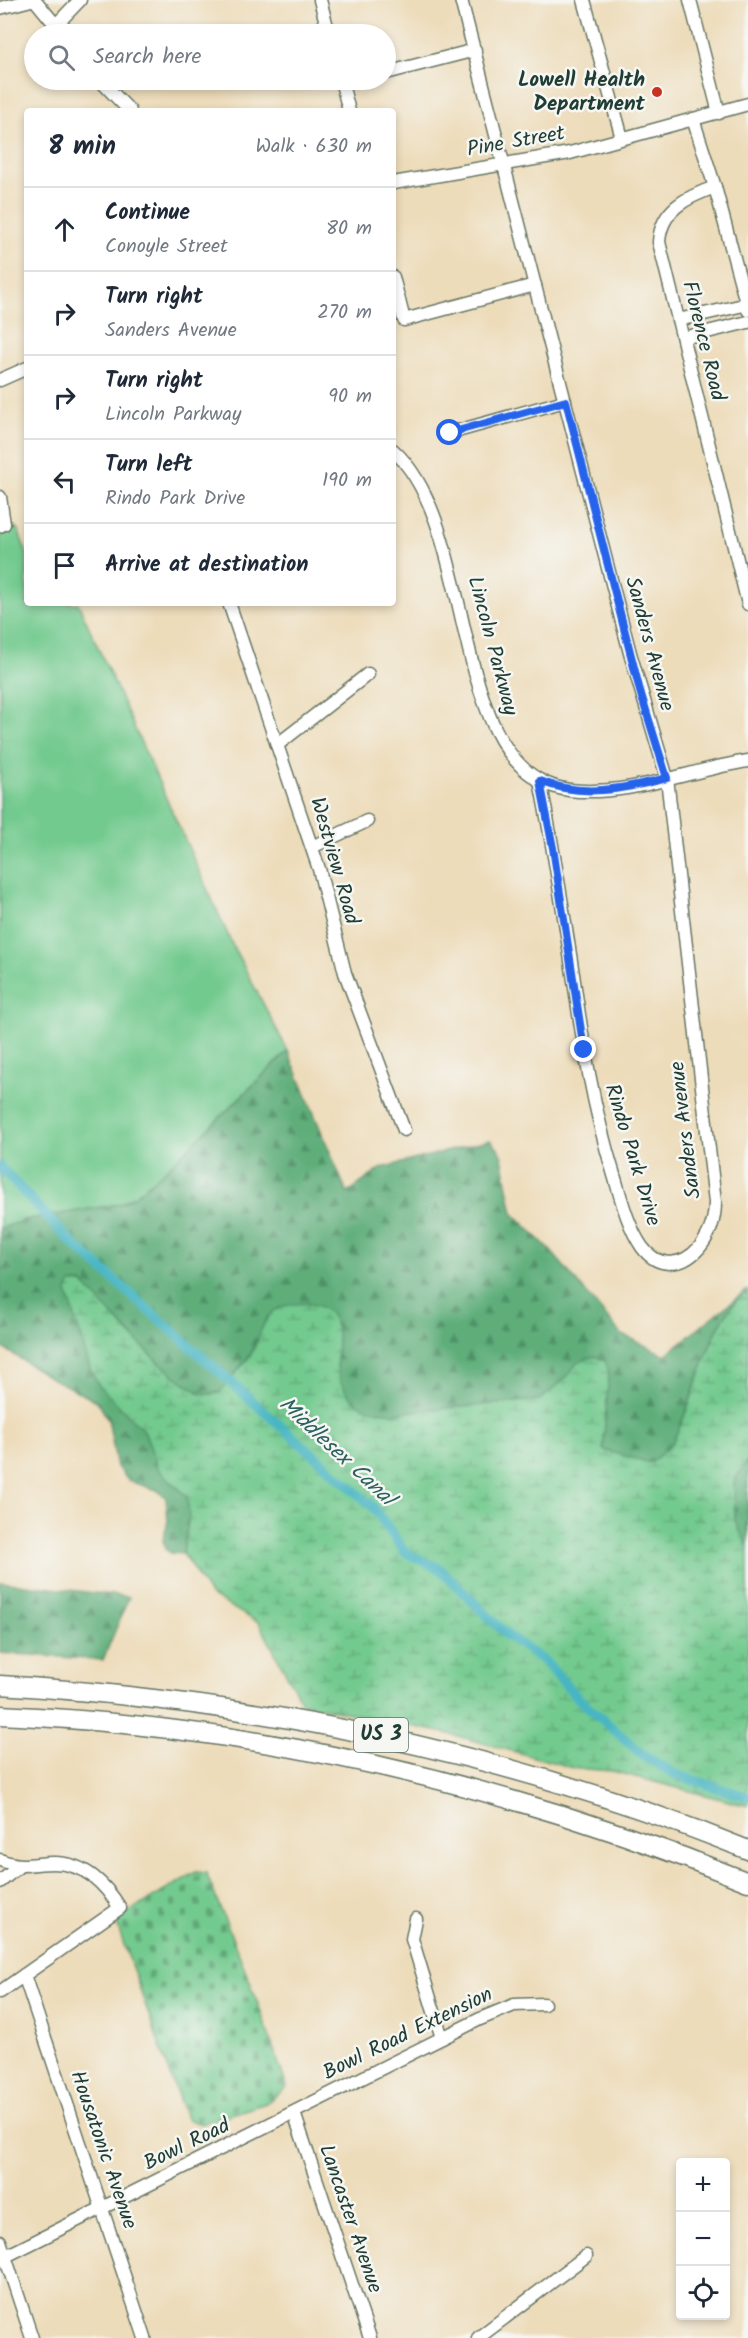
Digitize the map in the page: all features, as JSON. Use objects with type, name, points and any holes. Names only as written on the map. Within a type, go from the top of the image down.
[{"type":"highway","name":"US 3","points":[[0,1685],[165,1698],[270,1714],[374,1734],[569,1786],[748,1850]]},
{"type":"highway","name":"US 3","points":[[0,1714],[185,1731],[279,1745],[382,1766],[553,1811],[654,1845],[748,1882]]},
{"type":"street","points":[[0,8],[33,0],[54,24]]},
{"type":"street","points":[[63,24],[81,0]]},
{"type":"street","points":[[320,0],[326,24]]},
{"type":"street","name":"Sanders Avenue","points":[[462,0],[638,682],[667,778],[715,1215],[706,1239],[685,1260],[675,1264],[664,1264],[648,1254]]},
{"type":"street","points":[[584,0],[622,138]]},
{"type":"street","points":[[690,0],[719,113]]},
{"type":"street","points":[[396,70],[474,50]]},
{"type":"street","points":[[110,90],[127,108]]},
{"type":"street","points":[[343,90],[348,108]]},
{"type":"street","name":"Pine Street","points":[[396,182],[570,153],[748,104]]},
{"type":"street","points":[[678,320],[748,306],[715,187],[693,119]]},
{"type":"street","name":"Florence Road","points":[[715,187],[693,195],[676,206],[659,231],[660,253],[748,604]]},
{"type":"street","points":[[396,289],[404,320],[535,285]]},
{"type":"street","points":[[683,338],[748,322]]},
{"type":"street","points":[[0,380],[24,369]]},
{"type":"street","points":[[450,433],[566,401]]},
{"type":"street","name":"Lincoln Parkway","points":[[396,453],[417,477],[440,531],[480,692],[493,728],[507,752],[523,769],[540,781],[568,789],[593,791],[626,788],[748,760]]},
{"type":"street","points":[[0,497],[2,525]]},
{"type":"street","name":"Westview Road","points":[[230,606],[312,847],[345,973],[404,1130]]},
{"type":"street","points":[[278,746],[368,674]]},
{"type":"street","name":"Rindo Park Drive","points":[[540,781],[553,848],[593,1102],[633,1229],[648,1254]]},
{"type":"street","points":[[312,847],[368,821]]},
{"type":"street","points":[[0,1860],[18,1867],[56,1863],[83,1869],[105,1886],[120,1908],[0,1992]]},
{"type":"street","points":[[0,1882],[18,1867]]},
{"type":"street","points":[[416,1919],[412,1939],[442,2038]]},
{"type":"street","name":"Housatonic Avenue","points":[[24,1975],[145,2338]]},
{"type":"street","name":"Bowl Road Extension","points":[[294,2114],[501,2009],[514,2005],[544,2004]]},
{"type":"street","name":"Bowl Road","points":[[3,2258],[294,2114]]},
{"type":"street","name":"Lancaster Avenue","points":[[294,2114],[370,2338]]},
{"type":"street","points":[[0,2241],[3,2258],[32,2338]]},
{"type":"street","points":[[478,2338],[586,2256]]},
{"type":"green space","points":[[17,527],[24,546],[24,606],[79,606],[233,946],[288,1051],[170,1166],[136,1195],[120,1204],[24,1220],[0,1229],[0,534]]},
{"type":"green space","points":[[288,1051],[347,1193],[382,1168],[490,1140],[501,1152],[513,1213],[550,1250],[621,1334],[665,1355],[743,1293],[719,1326],[682,1422],[666,1450],[650,1463],[603,1450],[609,1372],[577,1363],[566,1378],[540,1400],[392,1413],[368,1410],[354,1402],[336,1373],[336,1330],[268,1316],[251,1354],[219,1393],[202,1393],[182,1381],[152,1356],[82,1283],[83,1341],[91,1371],[113,1400],[145,1432],[169,1480],[187,1496],[189,1516],[183,1554],[171,1553],[165,1549],[163,1540],[168,1521],[166,1498],[157,1490],[129,1481],[117,1467],[108,1419],[97,1401],[49,1377],[0,1346],[0,1229],[24,1220],[120,1204],[136,1195],[170,1166]]},
{"type":"green space","points":[[71,1283],[82,1283],[166,1369],[205,1394],[219,1393],[251,1354],[268,1317],[277,1309],[293,1304],[319,1306],[331,1315],[337,1334],[337,1363],[341,1383],[357,1403],[379,1411],[392,1413],[540,1400],[566,1378],[577,1363],[594,1356],[605,1361],[609,1371],[603,1450],[650,1463],[673,1441],[719,1326],[743,1293],[748,1296],[748,1460],[734,1481],[735,1521],[748,1548],[748,1806],[612,1771],[574,1768],[454,1735],[302,1703],[259,1623],[210,1595],[183,1554],[189,1516],[187,1496],[158,1469],[145,1432],[100,1387],[91,1371],[67,1291]]},
{"type":"green space","points":[[748,1460],[748,1548],[734,1521],[734,1481]]},
{"type":"green space","points":[[0,1582],[129,1597],[103,1660],[0,1653]]},
{"type":"green space","points":[[196,1872],[206,1873],[251,1984],[287,2087],[266,2103],[201,2124],[186,2119],[117,1925],[121,1917]]},
{"type":"waterway","name":"Middlesex Canal","points":[[0,1167],[70,1241],[373,1507],[405,1552],[440,1569],[507,1635],[544,1661],[577,1697],[644,1756],[677,1775],[748,1797]]},
{"type":"place","name":"Lowell Health Department","points":[[657,92]]},
{"type":"route","points":[[450,433],[566,401],[640,691],[667,778],[626,788],[593,791],[568,789],[540,781],[553,848],[584,1050]]}]
